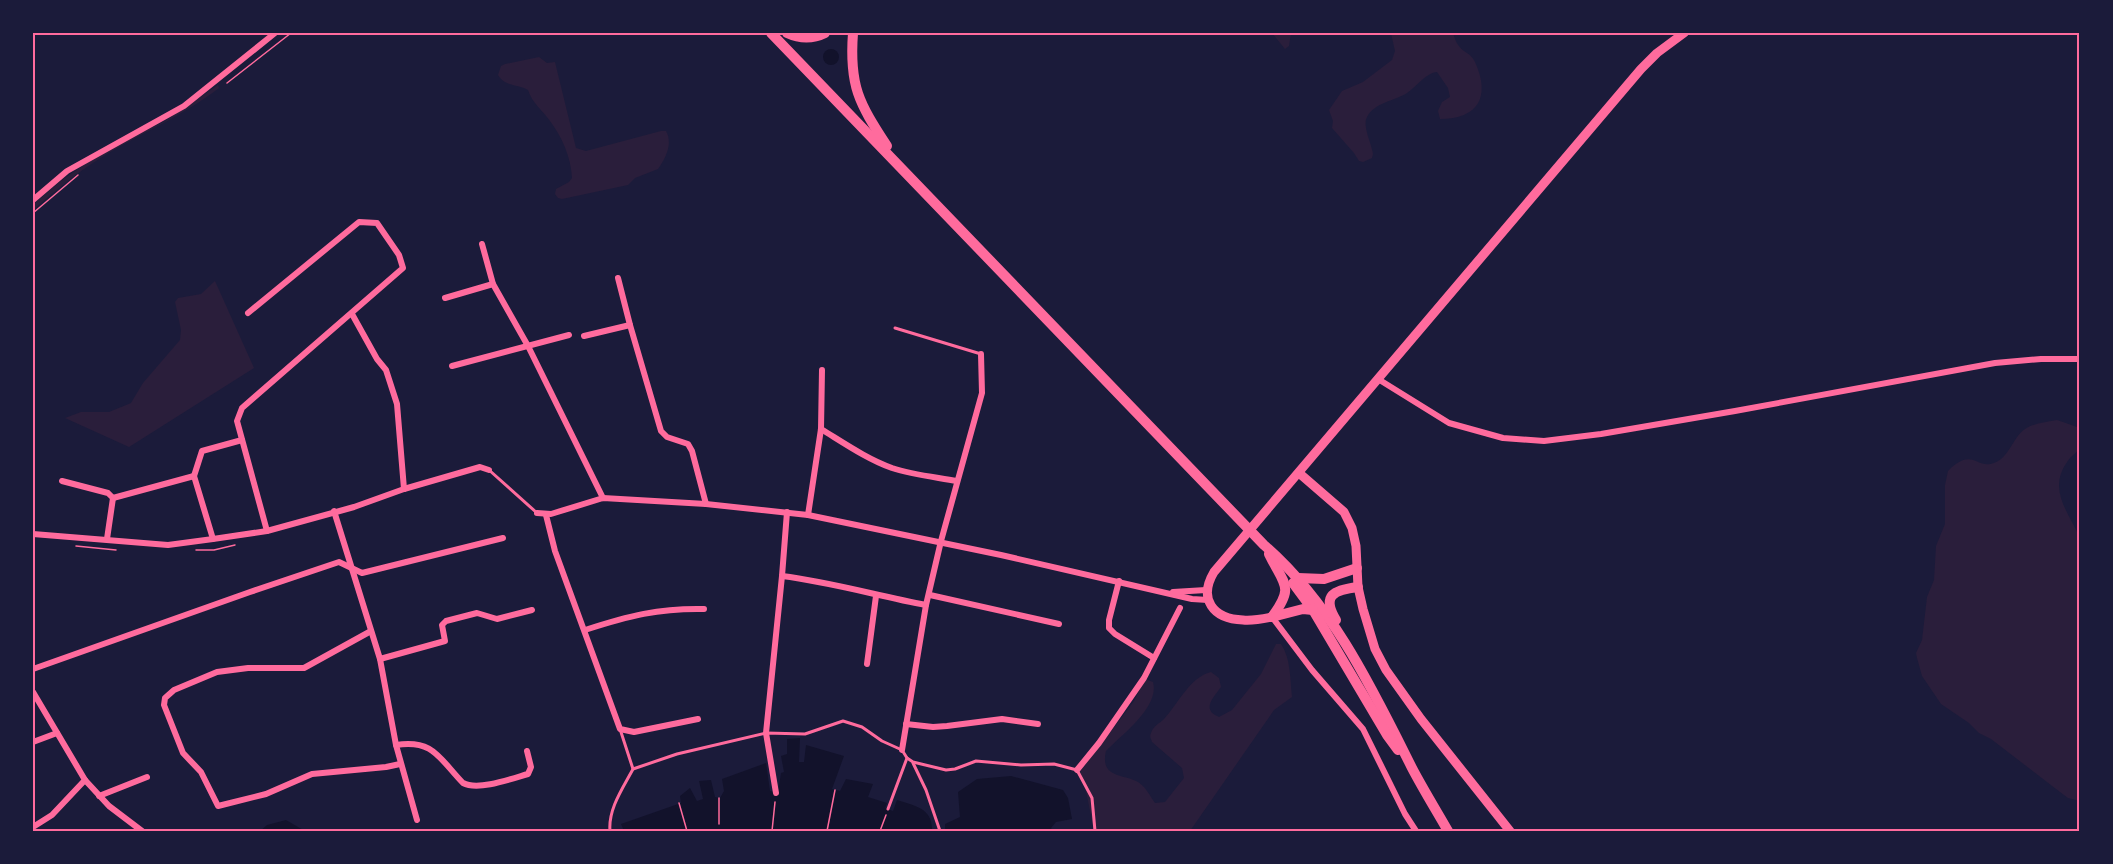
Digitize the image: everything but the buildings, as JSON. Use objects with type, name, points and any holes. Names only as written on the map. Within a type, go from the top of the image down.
[{"type":"highway","points":[[771,33],[1233,513],[1340,635],[1394,730],[1413,770],[1449,831]]},
{"type":"highway","points":[[787,33],[811,37],[825,33]]},
{"type":"highway","points":[[853,33],[852,68],[861,106],[902,169]]},
{"type":"highway","points":[[1267,550],[1298,578],[1387,735],[1413,770]]},
{"type":"highway","points":[[1267,550],[1286,586],[1283,601],[1272,617]]},
{"type":"highway","points":[[1298,578],[1324,579],[1357,568]]},
{"type":"highway","points":[[1340,635],[1337,622],[1329,606],[1331,596],[1336,591],[1358,586]]},
{"type":"highway","points":[[1272,617],[1316,607]]},
{"type":"main road","points":[[1272,617],[1246,621],[1231,619],[1214,609],[1207,595],[1214,572],[1259,516],[1299,473],[1641,69],[1664,47],[1684,33]]},
{"type":"main road","points":[[1299,473],[1344,512],[1352,528],[1356,546],[1358,586],[1368,628],[1386,670],[1421,719],[1510,831]]},
{"type":"street","points":[[33,200],[67,171],[184,106],[275,33]]},
{"type":"street","points":[[248,312],[359,222],[377,223],[399,255],[404,268],[242,408],[237,421],[267,531]]},
{"type":"street","points":[[482,244],[493,284],[528,346],[603,498]]},
{"type":"street","points":[[618,278],[661,431],[667,437],[688,444],[693,451],[706,504]]},
{"type":"street","points":[[445,298],[493,284]]},
{"type":"street","points":[[352,314],[386,370],[397,404],[404,489]]},
{"type":"street","points":[[584,336],[630,325]]},
{"type":"street","points":[[452,366],[569,335]]},
{"type":"street","points":[[902,750],[926,605],[982,393],[981,354]]},
{"type":"street","points":[[1378,379],[1449,423],[1503,438],[1544,441],[1601,434],[1746,409],[1995,363],[2041,359],[2080,359]]},
{"type":"street","points":[[808,515],[821,429],[822,370]]},
{"type":"street","points":[[821,429],[889,467],[914,474],[957,481]]},
{"type":"street","points":[[213,539],[194,476],[202,451],[242,440]]},
{"type":"street","points":[[33,534],[168,544],[213,539],[267,531],[354,507],[404,489],[480,467],[489,470]]},
{"type":"street","points":[[113,498],[194,476]]},
{"type":"street","points":[[62,481],[108,493],[113,498]]},
{"type":"street","points":[[107,539],[113,498]]},
{"type":"street","points":[[537,513],[546,515],[603,498],[706,504],[808,515],[1166,592],[1207,595]]},
{"type":"street","points":[[334,511],[380,659],[400,764],[417,820]]},
{"type":"street","points":[[776,793],[766,733],[787,513]]},
{"type":"street","points":[[546,515],[555,550],[585,630],[591,655],[620,729],[634,732],[698,719]]},
{"type":"street","points":[[33,669],[339,562],[362,573],[503,538]]},
{"type":"street","points":[[782,576],[808,579],[876,596],[926,605]]},
{"type":"street","points":[[1119,581],[1109,628],[1154,658]]},
{"type":"street","points":[[930,595],[1059,624]]},
{"type":"street","points":[[867,664],[876,596]]},
{"type":"street","points":[[1077,770],[1099,743],[1144,678],[1180,608]]},
{"type":"street","points":[[585,630],[630,615],[677,609],[704,609]]},
{"type":"street","points":[[380,659],[445,641],[442,626],[447,621],[477,613],[497,619],[532,610]]},
{"type":"street","points":[[1272,617],[1312,670],[1363,729],[1405,814],[1416,831]]},
{"type":"street","points":[[371,631],[304,668],[248,668],[217,672],[174,690],[165,698],[164,705],[183,753],[201,772],[218,806],[266,794],[312,774],[400,764]]},
{"type":"street","points":[[33,692],[85,780],[99,796],[142,831]]},
{"type":"street","points":[[906,724],[933,727],[1002,719],[1038,724]]},
{"type":"street","points":[[33,742],[57,733]]},
{"type":"street","points":[[396,746],[410,743],[430,748],[468,786],[504,781],[528,774],[531,767],[527,751]]},
{"type":"street","points":[[99,796],[147,777]]},
{"type":"street","points":[[33,827],[52,816],[85,780]]},
{"type":"lane","points":[[895,328],[981,354]]},
{"type":"lane","points":[[489,470],[537,513]]},
{"type":"lane","points":[[633,769],[677,754],[766,733],[805,734],[843,722],[862,727],[882,741],[902,750],[913,762],[946,770],[976,761],[1021,765],[1054,764],[1077,770],[1092,798],[1095,831]]},
{"type":"lane","points":[[610,831],[609,823],[613,809],[633,769],[620,729]]},
{"type":"lane","points":[[888,809],[907,758]]},
{"type":"lane","points":[[913,762],[926,790],[939,831]]},
{"type":"path","points":[[269,50],[291,33]]},
{"type":"path","points":[[827,831],[835,790]]},
{"type":"path","points":[[772,831],[776,793]]},
{"type":"path","points":[[719,798],[719,824]]},
{"type":"path","points":[[679,803],[687,831]]},
{"type":"path","points":[[880,831],[888,809]]},
{"type":"shaded area","points":[[1272,33],[1291,33],[1289,46],[1285,49]]},
{"type":"shaded area","points":[[1391,33],[1453,33],[1458,45],[1475,62],[1480,74],[1481,95],[1478,104],[1464,115],[1440,119],[1438,111],[1442,102],[1450,97],[1448,88],[1437,72],[1429,74],[1407,93],[1379,105],[1370,112],[1366,121],[1366,130],[1373,154],[1372,158],[1363,162],[1359,161],[1332,128],[1333,121],[1329,110],[1342,91],[1363,82],[1392,60],[1395,51]]},
{"type":"shaded area","points":[[828,49],[834,49],[839,57],[837,63],[828,65],[823,60],[823,54]]},
{"type":"shaded area","points":[[539,57],[547,63],[555,62],[576,148],[586,151],[666,131],[669,140],[668,150],[658,169],[635,178],[628,185],[558,198],[555,194],[556,189],[572,178],[570,162],[562,141],[528,90],[508,83],[498,75],[501,66],[505,64]]},
{"type":"shaded area","points":[[218,85],[219,88],[190,108],[90,165],[33,210],[33,205],[62,180],[106,150],[165,121]]},
{"type":"shaded area","points":[[215,281],[254,368],[129,447],[65,418],[81,412],[109,412],[131,403],[143,383],[180,340],[181,330],[175,302],[178,298],[201,294]]},
{"type":"shaded area","points":[[2057,420],[2080,428],[2080,448],[2063,469],[2059,489],[2065,508],[2080,538],[2080,801],[2068,798],[1941,704],[1922,676],[1916,653],[1922,640],[1927,597],[1934,580],[1936,546],[1945,524],[1945,485],[1948,471],[1963,460],[1974,460],[1983,464],[1994,463],[2004,456],[2025,429],[2036,424]]},
{"type":"shaded area","points":[[1276,644],[1281,644],[1287,656],[1292,697],[1274,710],[1190,831],[1094,831],[1086,791],[1079,773],[1134,701],[1145,679],[1153,682],[1154,691],[1151,701],[1138,720],[1106,751],[1106,766],[1113,773],[1139,783],[1155,803],[1165,802],[1184,778],[1182,768],[1152,742],[1150,736],[1153,728],[1164,719],[1197,679],[1211,672],[1219,678],[1221,687],[1210,704],[1211,711],[1219,717],[1232,710],[1261,674]]},
{"type":"shaded area","points":[[800,738],[799,762],[804,762],[806,745],[844,756],[832,789],[840,791],[846,779],[873,784],[868,797],[887,803],[885,808],[893,811],[897,800],[922,809],[932,823],[932,831],[624,831],[621,824],[681,803],[680,796],[690,788],[697,801],[703,799],[699,781],[711,780],[715,797],[720,798],[724,791],[722,779],[766,763],[770,791],[778,793],[781,773],[784,772],[781,756],[787,754],[787,739]]},
{"type":"shaded area","points":[[1011,776],[1063,790],[1068,798],[1072,819],[1056,822],[1051,828],[1053,831],[945,831],[945,824],[960,817],[958,792],[977,779]]},
{"type":"shaded area","points":[[286,820],[305,831],[260,831],[267,825]]}]
